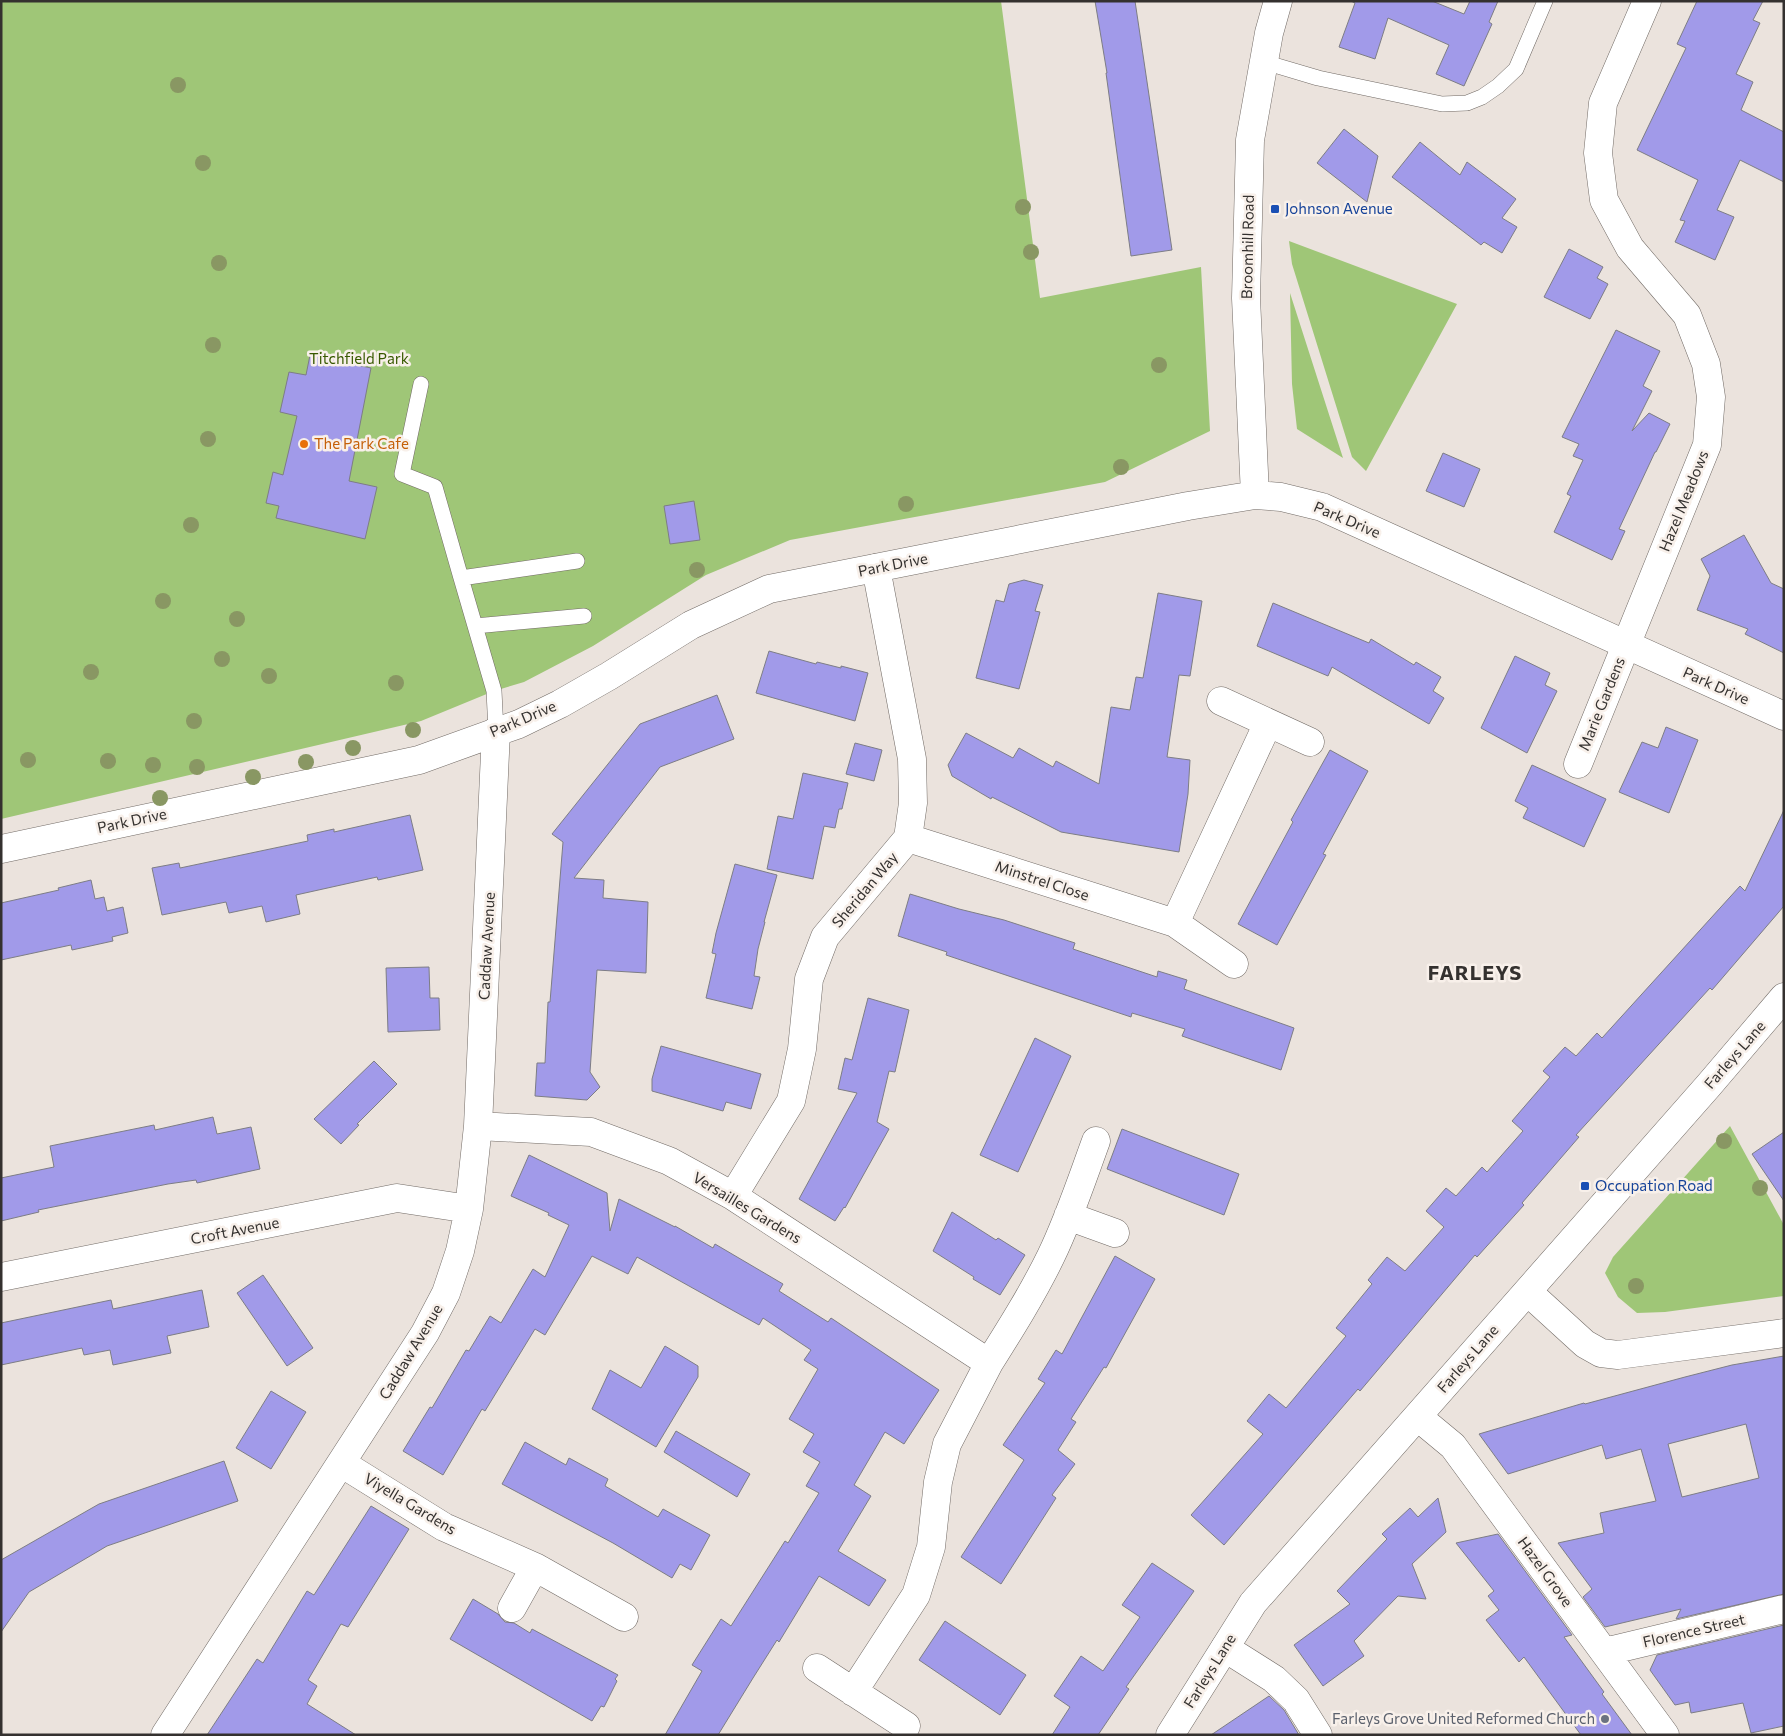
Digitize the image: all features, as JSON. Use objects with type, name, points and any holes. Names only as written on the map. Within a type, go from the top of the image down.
[{"type":"street","name":"Broomhill Road","points":[[1255,495],[1246,298],[1250,140],[1269,33],[1278,1]]},
{"type":"street","name":"Hazel Meadows","points":[[1626,645],[1707,445],[1711,397],[1706,364],[1687,315],[1630,248],[1604,200],[1598,153],[1603,103],[1647,1]]},
{"type":"street","name":"Park Drive","points":[[1,849],[419,760],[519,724],[560,704],[691,625],[769,589],[1178,508],[1255,495],[1281,497],[1322,508],[1784,716]]},
{"type":"street","name":"Sheridan Way","points":[[733,1196],[791,1101],[802,1049],[809,979],[826,937],[908,838],[913,803],[912,759],[876,568]]},
{"type":"street","name":"Marie Gardens","points":[[1578,764],[1626,645]]},
{"type":"street","points":[[1221,701],[1310,742]]},
{"type":"street","points":[[1175,923],[1268,722]]},
{"type":"street","name":"Caddaw Avenue","points":[[165,1735],[425,1333],[446,1293],[460,1251],[469,1209],[478,1126],[496,731]]},
{"type":"street","name":"Minstrel Close","points":[[908,838],[1175,923],[1234,964]]},
{"type":"street","name":"Farleys Lane","points":[[1170,1735],[1253,1603],[1528,1292],[1784,998]]},
{"type":"street","name":"Versailles Gardens","points":[[478,1126],[591,1132],[669,1161],[733,1196],[989,1363]]},
{"type":"street","points":[[853,1692],[916,1595],[931,1547],[938,1482],[947,1444],[989,1363],[1016,1321],[1052,1255],[1096,1141]]},
{"type":"street","name":"Croft Avenue","points":[[1,1277],[397,1198],[469,1209]]},
{"type":"street","points":[[1068,1216],[1115,1233]]},
{"type":"street","points":[[1528,1292],[1586,1344],[1601,1353],[1618,1355],[1784,1333]]},
{"type":"street","name":"Hazel Grove","points":[[1418,1417],[1453,1446],[1665,1735]]},
{"type":"street","name":"Viyella Gardens","points":[[341,1463],[444,1527],[535,1567],[624,1617]]},
{"type":"street","points":[[512,1608],[535,1567]]},
{"type":"street","name":"Florence Street","points":[[1604,1652],[1784,1609]]},
{"type":"street","points":[[1225,1648],[1274,1679],[1296,1700],[1318,1735]]},
{"type":"street","points":[[817,1668],[906,1726]]},
{"type":"lane","points":[[1264,62],[1318,78],[1442,104],[1467,103],[1482,97],[1516,70],[1546,1]]},
{"type":"lane","points":[[421,384],[402,474],[435,488],[494,691],[496,731]]},
{"type":"lane","points":[[461,578],[578,561]]},
{"type":"lane","points":[[475,626],[584,616]]},
{"type":"green space","name":"Titchfield Park","points":[[1,1],[1001,1],[1040,298],[1201,267],[1210,431],[1105,482],[790,540],[706,575],[593,646],[524,682],[494,691],[421,721],[1,819]]},
{"type":"green space","points":[[1289,241],[1457,304],[1366,471],[1352,457],[1292,264]]},
{"type":"green space","points":[[1290,293],[1343,458],[1297,429],[1292,384]]},
{"type":"green space","points":[[1730,1126],[1784,1225],[1784,1296],[1665,1312],[1637,1313],[1618,1297],[1605,1273],[1613,1257]]},
{"type":"building","points":[[1095,1],[1135,1],[1172,250],[1131,256],[1107,73]]},
{"type":"building","points":[[1351,1],[1432,1],[1464,14],[1470,1],[1498,1],[1489,22],[1492,24],[1464,86],[1436,74],[1449,45],[1388,18],[1375,59],[1339,47],[1355,3]]},
{"type":"building","points":[[1697,1],[1763,1],[1753,20],[1760,23],[1736,74],[1753,82],[1741,110],[1784,132],[1784,182],[1740,160],[1717,210],[1734,217],[1715,260],[1675,242],[1685,221],[1680,220],[1698,180],[1637,150],[1686,48],[1677,44]]},
{"type":"building","points":[[1344,129],[1378,156],[1367,202],[1317,163]]},
{"type":"building","points":[[1420,142],[1460,175],[1467,162],[1516,199],[1502,218],[1517,227],[1502,253],[1484,242],[1481,245],[1392,177]]},
{"type":"building","points":[[1569,249],[1603,267],[1597,278],[1608,284],[1590,319],[1544,297]]},
{"type":"building","points":[[1616,330],[1660,351],[1643,386],[1652,391],[1632,431],[1649,413],[1670,424],[1619,529],[1625,531],[1612,560],[1554,532],[1571,496],[1567,494],[1583,460],[1573,456],[1579,444],[1562,437]]},
{"type":"building","points":[[310,355],[371,368],[349,481],[377,487],[365,539],[276,518],[279,506],[266,503],[273,472],[283,475],[297,416],[280,412],[289,372],[306,375]]},
{"type":"building","points":[[1443,453],[1480,469],[1464,507],[1426,491]]},
{"type":"building","points":[[694,501],[700,540],[670,544],[664,506]]},
{"type":"building","points":[[1744,535],[1771,583],[1784,589],[1784,653],[1745,634],[1748,629],[1697,610],[1710,576],[1701,559]]},
{"type":"building","points":[[1024,580],[1043,585],[1035,611],[1040,612],[1019,689],[976,678],[996,600],[1004,602],[1009,584]]},
{"type":"building","points":[[1158,593],[1202,601],[1190,676],[1179,675],[1167,757],[1190,760],[1188,794],[1179,852],[1061,832],[992,797],[991,799],[952,776],[948,765],[966,733],[1013,758],[1019,748],[1053,767],[1056,761],[1099,784],[1111,707],[1130,710],[1136,677],[1143,678]]},
{"type":"building","points":[[1273,603],[1369,643],[1371,639],[1414,665],[1416,662],[1441,677],[1433,691],[1444,698],[1429,724],[1332,667],[1328,676],[1257,646]]},
{"type":"building","points":[[769,651],[816,664],[817,662],[841,668],[841,666],[868,673],[855,721],[756,693]]},
{"type":"building","points":[[1515,656],[1550,673],[1545,685],[1557,691],[1527,753],[1481,728]]},
{"type":"building","points":[[717,695],[734,739],[660,767],[574,878],[604,880],[603,898],[648,902],[646,973],[597,970],[590,1072],[600,1087],[587,1100],[535,1096],[537,1063],[545,1063],[548,1002],[550,1002],[563,842],[552,834],[640,724]]},
{"type":"building","points":[[1666,727],[1698,740],[1669,813],[1619,792],[1642,742],[1658,748]]},
{"type":"building","points":[[855,743],[882,750],[874,781],[846,774]]},
{"type":"building","points":[[1330,750],[1368,771],[1323,854],[1326,855],[1277,945],[1238,924],[1293,822],[1291,820]]},
{"type":"building","points":[[1532,765],[1606,799],[1584,847],[1523,818],[1528,808],[1515,801]]},
{"type":"building","points":[[803,773],[848,783],[835,828],[824,826],[813,879],[767,869],[778,816],[793,819]]},
{"type":"building","points":[[1784,810],[1784,906],[1712,990],[1710,988],[1576,1135],[1579,1137],[1522,1203],[1524,1205],[1477,1257],[1475,1255],[1360,1391],[1358,1389],[1224,1545],[1191,1515],[1263,1434],[1247,1421],[1269,1394],[1286,1408],[1346,1336],[1336,1328],[1372,1284],[1368,1280],[1387,1257],[1405,1271],[1444,1227],[1426,1211],[1446,1188],[1456,1196],[1482,1167],[1487,1172],[1523,1131],[1512,1121],[1550,1077],[1543,1071],[1565,1047],[1576,1056],[1597,1033],[1602,1038],[1740,886],[1745,891]]},
{"type":"building","points":[[410,815],[423,870],[378,880],[377,877],[296,895],[300,914],[266,922],[262,906],[229,913],[226,902],[162,915],[152,868],[179,863],[180,868],[308,841],[307,835],[334,829],[334,832]]},
{"type":"building","points":[[735,864],[777,875],[758,949],[754,976],[760,977],[752,1009],[706,998],[716,954],[712,953],[716,933]]},
{"type":"building","points":[[91,880],[95,899],[104,897],[107,911],[123,907],[128,933],[112,937],[113,941],[72,950],[71,945],[1,960],[1,903],[59,890],[58,888]]},
{"type":"building","points":[[910,894],[1004,920],[1075,943],[1073,949],[1157,977],[1158,971],[1187,980],[1184,989],[1294,1028],[1281,1070],[1182,1036],[1185,1029],[1132,1013],[1131,1017],[946,955],[947,952],[898,936]]},
{"type":"building","points":[[429,967],[430,998],[439,998],[440,1030],[388,1032],[386,968]]},
{"type":"building","points":[[868,998],[909,1010],[895,1072],[889,1071],[877,1122],[889,1129],[845,1208],[835,1221],[799,1199],[857,1093],[838,1089],[845,1058],[852,1060]]},
{"type":"building","points":[[1035,1038],[1071,1056],[1018,1172],[980,1155]]},
{"type":"building","points":[[661,1046],[761,1074],[751,1109],[726,1102],[723,1111],[652,1091],[652,1079]]},
{"type":"building","points":[[374,1061],[397,1084],[357,1124],[359,1125],[341,1144],[314,1119]]},
{"type":"building","points":[[213,1117],[217,1134],[251,1127],[260,1169],[197,1183],[196,1180],[168,1184],[38,1210],[39,1212],[1,1221],[1,1178],[54,1167],[50,1146],[154,1125],[155,1130]]},
{"type":"building","points":[[1122,1129],[1239,1174],[1224,1215],[1107,1169]]},
{"type":"building","points":[[1784,1132],[1784,1201],[1752,1154]]},
{"type":"building","points":[[529,1155],[607,1193],[610,1231],[619,1199],[675,1226],[713,1248],[715,1244],[783,1284],[779,1291],[828,1322],[831,1318],[939,1390],[904,1444],[885,1432],[854,1485],[871,1496],[838,1551],[886,1580],[869,1606],[819,1576],[779,1642],[777,1640],[718,1735],[665,1735],[702,1671],[692,1665],[721,1619],[731,1626],[785,1541],[788,1543],[819,1493],[806,1486],[820,1462],[803,1452],[814,1434],[789,1419],[818,1369],[804,1360],[811,1350],[763,1318],[759,1325],[637,1257],[628,1274],[592,1256],[545,1335],[535,1329],[485,1411],[482,1409],[443,1475],[403,1451],[430,1407],[432,1408],[466,1350],[469,1351],[490,1316],[501,1323],[533,1269],[545,1277],[569,1225],[548,1215],[549,1213],[511,1196]]},
{"type":"building","points":[[952,1212],[996,1240],[998,1238],[1025,1255],[1000,1295],[933,1251]]},
{"type":"building","points":[[1115,1256],[1155,1279],[1106,1368],[1104,1367],[1071,1419],[1076,1422],[1058,1450],[1075,1464],[1052,1495],[1056,1498],[1001,1584],[961,1557],[1024,1460],[1003,1445],[1045,1383],[1038,1379],[1056,1350],[1062,1354]]},
{"type":"building","points":[[263,1275],[313,1348],[287,1366],[237,1293]]},
{"type":"building","points":[[202,1290],[209,1327],[167,1336],[171,1353],[113,1365],[110,1350],[84,1355],[82,1348],[1,1365],[1,1323],[111,1300],[113,1309]]},
{"type":"building","points":[[665,1346],[698,1366],[698,1377],[656,1447],[592,1409],[610,1370],[641,1388]]},
{"type":"building","points":[[1784,1356],[1784,1594],[1676,1619],[1681,1609],[1605,1627],[1583,1597],[1592,1589],[1558,1543],[1604,1533],[1600,1513],[1656,1501],[1641,1449],[1606,1459],[1602,1445],[1508,1474],[1479,1434],[1584,1403],[1732,1365]],"holes":[[[1746,1424],[1759,1478],[1682,1497],[1668,1444]]]},
{"type":"building","points":[[271,1391],[306,1412],[271,1469],[236,1448]]},
{"type":"building","points":[[676,1431],[750,1474],[737,1497],[664,1452]]},
{"type":"building","points":[[525,1442],[566,1465],[569,1458],[608,1479],[605,1486],[658,1517],[663,1509],[710,1535],[691,1570],[680,1564],[672,1578],[613,1543],[502,1484]]},
{"type":"building","points":[[224,1461],[238,1501],[107,1546],[29,1592],[1,1632],[1,1560],[99,1504]]},
{"type":"building","points":[[1438,1498],[1446,1532],[1412,1564],[1426,1599],[1398,1596],[1354,1641],[1364,1656],[1323,1686],[1294,1645],[1350,1604],[1337,1591],[1387,1539],[1382,1534],[1410,1508],[1418,1517]]},
{"type":"building","points":[[371,1506],[409,1529],[348,1627],[341,1624],[308,1680],[317,1686],[307,1704],[356,1735],[207,1735],[257,1659],[263,1663],[307,1591],[314,1595]]},
{"type":"building","points":[[1498,1534],[1572,1635],[1564,1637],[1604,1692],[1602,1694],[1632,1735],[1581,1735],[1524,1657],[1519,1662],[1486,1620],[1499,1610],[1488,1596],[1494,1591],[1456,1543]]},
{"type":"building","points":[[1152,1563],[1194,1591],[1126,1687],[1129,1689],[1098,1735],[1052,1735],[1070,1707],[1054,1696],[1081,1656],[1103,1671],[1140,1617],[1122,1605]]},
{"type":"building","points":[[473,1599],[498,1614],[505,1622],[514,1623],[530,1633],[532,1629],[618,1675],[604,1707],[601,1706],[592,1721],[450,1639]]},
{"type":"building","points":[[945,1621],[1026,1675],[1000,1715],[919,1660]]},
{"type":"building","points":[[1784,1625],[1784,1726],[1751,1733],[1743,1703],[1691,1713],[1689,1702],[1675,1705],[1650,1670],[1657,1655]]},
{"type":"building","points":[[1269,1696],[1284,1710],[1299,1735],[1211,1735]]},
{"type":"place","name":"Johnson Avenue","points":[[1275,209]]},
{"type":"place","name":"The Park Cafe","points":[[304,444]]},
{"type":"place","name":"Occupation Road","points":[[1585,1186]]},
{"type":"place","name":"Farleys Grove United Reformed Church","points":[[1605,1719]]},
{"type":"district","name":"FARLEYS","points":[[1475,973]]}]
